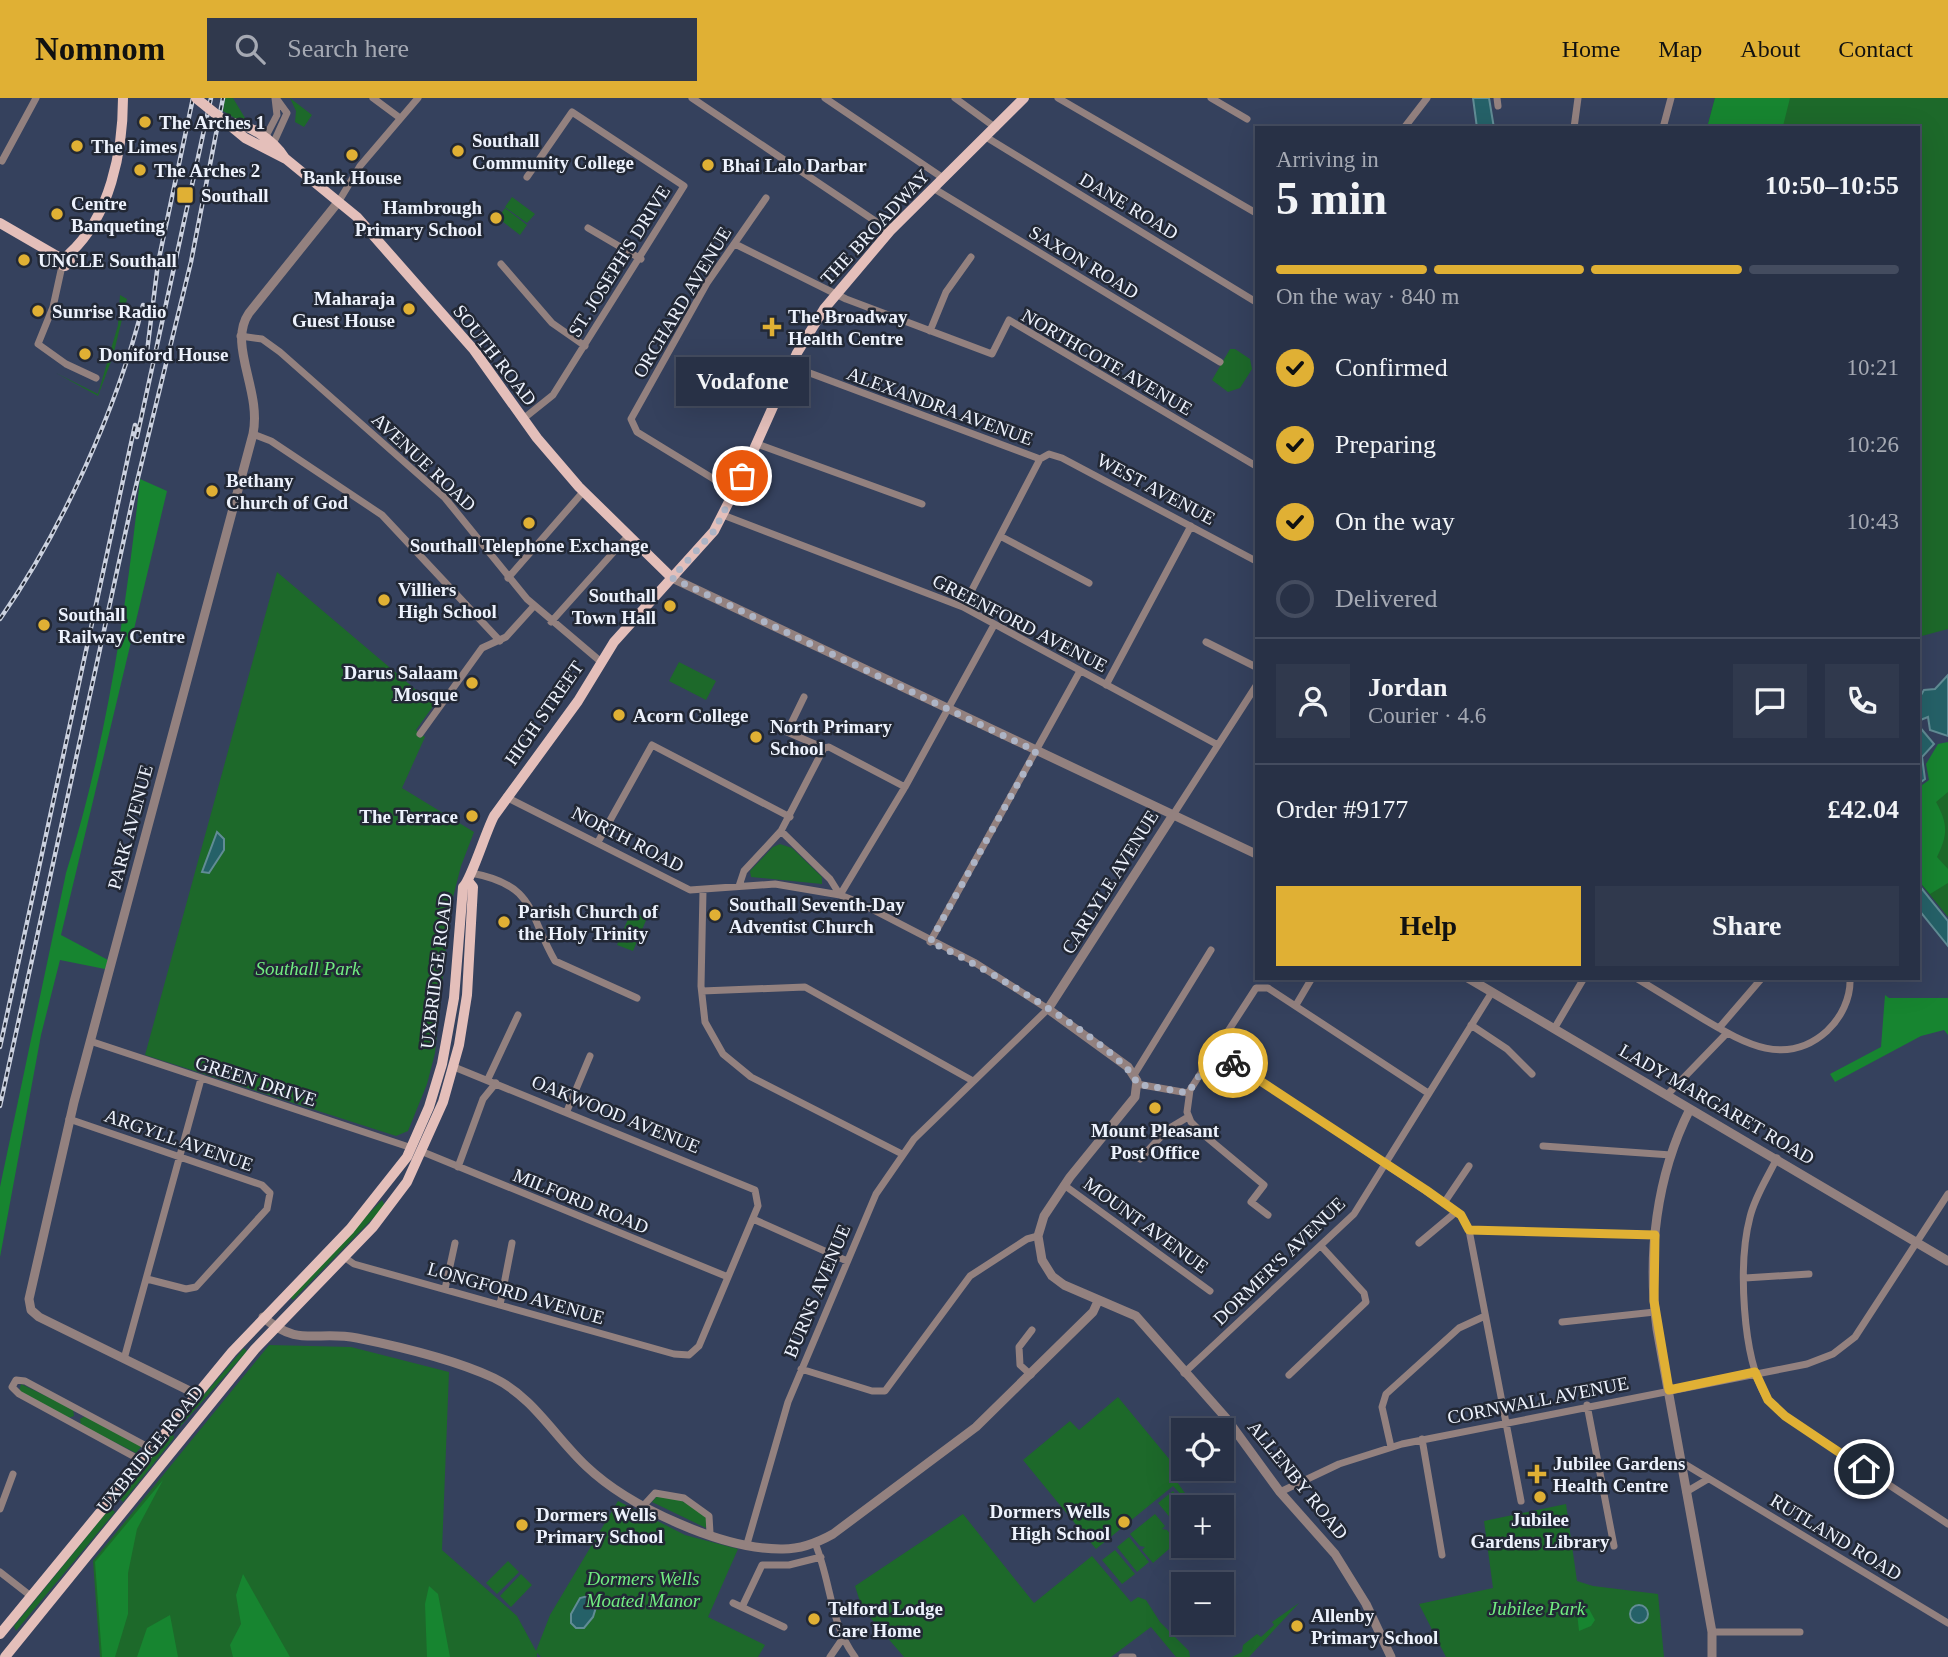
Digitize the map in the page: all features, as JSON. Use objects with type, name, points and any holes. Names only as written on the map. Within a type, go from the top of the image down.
[{"type":"main road","points":[[0,223],[62,259],[89,230],[112,176],[120,147],[123,98]]},
{"type":"main road","name":"SOUTH ROAD","points":[[196,98],[245,138],[271,145]]},
{"type":"main road","name":"THE BROADWAY","points":[[672,578],[728,517],[735,492],[809,330],[890,231],[1024,98]]},
{"type":"main road","name":"SOUTH ROAD","points":[[226,121],[238,123],[271,145],[339,201],[371,232],[474,350],[523,419],[583,492],[672,578]]},
{"type":"main road","name":"HIGH STREET","points":[[470,877],[483,837],[506,797],[578,701],[600,661],[672,578]]},
{"type":"main road","name":"UXBRIDGE ROAD","points":[[0,1634],[263,1317],[350,1229],[418,1150],[437,1086],[451,1017],[463,887],[470,877]]},
{"type":"main road","name":"UXBRIDGE ROAD","points":[[5,1657],[182,1435],[275,1327],[344,1257],[393,1202],[454,1066],[464,1019],[473,887],[470,877]]},
{"type":"main road","points":[[451,1017],[464,1019]]},
{"type":"main road","points":[[381,1193],[393,1202]]},
{"type":"main road","points":[[171,1426],[182,1435]]},
{"type":"main road","points":[[106,1505],[118,1504],[120,1511],[117,1516]]},
{"type":"main road","points":[[8,1625],[11,1636],[22,1636]]},
{"type":"street","points":[[2,161],[36,98]]},
{"type":"street","points":[[271,145],[278,110],[275,98]]},
{"type":"street","points":[[373,98],[400,118]]},
{"type":"street","points":[[240,336],[249,313],[339,201],[360,166],[418,98]]},
{"type":"street","points":[[692,98],[890,231]]},
{"type":"street","points":[[825,98],[943,178]]},
{"type":"street","points":[[955,98],[996,128]]},
{"type":"street","points":[[1058,98],[1255,213]]},
{"type":"street","points":[[1211,98],[1247,119]]},
{"type":"street","points":[[1406,126],[1427,98]]},
{"type":"street","points":[[1574,126],[1578,98]]},
{"type":"street","points":[[1664,126],[1671,98]]},
{"type":"street","name":"ST. JOSEPH'S DRIVE","points":[[523,419],[553,395],[641,259],[684,186],[572,112],[527,177]]},
{"type":"street","name":"DANE ROAD","points":[[986,137],[1255,301]]},
{"type":"street","name":"SAXON ROAD","points":[[933,188],[1220,362]]},
{"type":"street","name":"ORCHARD AVENUE","points":[[735,492],[637,432],[631,424],[703,290],[766,198]]},
{"type":"street","points":[[588,228],[641,259]]},
{"type":"street","name":"NORTHCOTE AVENUE","points":[[735,244],[836,294],[992,354],[1009,320],[1255,465]]},
{"type":"street","points":[[930,331],[946,292],[971,257]]},
{"type":"street","points":[[62,259],[53,307],[38,344],[66,364],[96,378]]},
{"type":"street","points":[[501,264],[552,323],[584,346]]},
{"type":"street","name":"PARK AVENUE","points":[[198,1395],[40,1317],[29,1306],[69,1119],[253,434],[256,408],[240,336]]},
{"type":"street","name":"AVENUE ROAD","points":[[240,336],[258,338],[272,346],[436,490],[460,515],[534,607],[600,661]]},
{"type":"street","name":"ALEXANDRA AVENUE","points":[[791,366],[1040,459]]},
{"type":"street","points":[[253,434],[271,441],[382,516],[500,641]]},
{"type":"street","points":[[757,443],[922,504]]},
{"type":"street","name":"WEST AVENUE","points":[[1040,459],[1049,454],[1062,458],[1255,560]]},
{"type":"street","points":[[963,607],[1040,459]]},
{"type":"street","points":[[508,578],[583,492]]},
{"type":"street","name":"GREENFORD AVENUE","points":[[728,517],[963,607],[1218,745]]},
{"type":"street","points":[[1106,685],[1191,526]]},
{"type":"street","points":[[551,622],[628,536]]},
{"type":"street","points":[[1000,536],[1089,583]]},
{"type":"street","points":[[672,578],[1255,855]]},
{"type":"street","points":[[420,734],[482,648],[500,641],[534,607]]},
{"type":"street","points":[[840,895],[905,787],[995,625]]},
{"type":"street","points":[[1206,642],[1255,666]]},
{"type":"street","points":[[930,942],[1080,671]]},
{"type":"street","name":"CARLYLE AVENUE","points":[[973,1081],[1048,1009],[1255,688]]},
{"type":"street","points":[[804,696],[787,732],[824,748],[829,747],[905,787]]},
{"type":"street","points":[[598,842],[652,745],[790,817]]},
{"type":"street","points":[[739,886],[744,871],[782,831],[824,748]]},
{"type":"street","name":"NORTH ROAD","points":[[506,797],[598,842],[677,886],[703,891],[775,884],[840,895],[974,962],[1048,1009],[1136,1079],[1188,1093]]},
{"type":"street","name":"NORTH ROAD","points":[[782,831],[830,879],[840,895]]},
{"type":"street","points":[[470,877],[491,878],[527,899],[555,961],[637,998]]},
{"type":"street","points":[[703,891],[702,991],[705,1022],[723,1054],[751,1077],[902,1154]]},
{"type":"street","points":[[801,1369],[872,1391],[885,1391],[970,1276],[1023,1241],[1038,1236],[1041,1221],[1064,1185],[1131,1105],[1136,1079],[1211,950]]},
{"type":"street","points":[[1296,1005],[1311,980]]},
{"type":"street","name":"LADY MARGARET ROAD","points":[[1471,980],[1948,1261]]},
{"type":"street","points":[[1554,1029],[1583,980]]},
{"type":"street","points":[[1639,980],[1753,1047],[1781,1051],[1805,1045],[1834,1024],[1849,996],[1850,980]]},
{"type":"street","points":[[1719,1028],[1760,980]]},
{"type":"street","points":[[1268,1215],[1251,1202],[1264,1185],[1217,1147],[1188,1117],[1188,1093],[1250,995],[1260,986],[1296,1005],[1428,1093]]},
{"type":"street","points":[[702,991],[805,987],[973,1081]]},
{"type":"street","name":"DORMER'S AVENUE","points":[[1184,1373],[1354,1214],[1492,992]]},
{"type":"street","points":[[488,1079],[518,1015]]},
{"type":"street","points":[[1471,1025],[1507,1049],[1532,1074]]},
{"type":"street","points":[[1667,1095],[1727,1033]]},
{"type":"street","name":"GREEN DRIVE","points":[[90,1041],[418,1150]]},
{"type":"street","points":[[1215,1051],[1444,1203],[1456,1212],[1469,1230],[1521,1501]]},
{"type":"street","points":[[567,1111],[590,1056]]},
{"type":"street","name":"OAKWOOD AVENUE","points":[[454,1066],[749,1185],[759,1198],[753,1219]]},
{"type":"street","points":[[124,1359],[201,1079]]},
{"type":"street","name":"BURNS AVENUE","points":[[747,1544],[776,1432],[873,1201],[902,1154],[973,1081]]},
{"type":"street","points":[[458,1167],[483,1099],[496,1083]]},
{"type":"street","points":[[1690,1109],[1671,1156],[1655,1235],[1655,1312],[1712,1632],[1712,1657]]},
{"type":"street","points":[[1140,1158],[1168,1129],[1188,1117]]},
{"type":"street","name":"ARGYLL AVENUE","points":[[69,1119],[262,1185],[270,1193],[267,1209],[196,1287],[186,1289],[147,1279]]},
{"type":"street","points":[[1543,1146],[1671,1156]]},
{"type":"street","name":"MILFORD ROAD","points":[[418,1150],[728,1277]]},
{"type":"street","points":[[1777,1158],[1750,1217],[1745,1278],[1747,1322],[1755,1372],[1768,1400],[1785,1416],[1948,1524]]},
{"type":"street","points":[[1444,1203],[1469,1166]]},
{"type":"street","name":"MOUNT AVENUE","points":[[1064,1185],[1210,1291]]},
{"type":"street","name":"CORNWALL AVENUE","points":[[1280,1492],[1339,1464],[1422,1439],[1807,1364],[1845,1346],[1866,1323],[1916,1240],[1948,1194]]},
{"type":"street","points":[[1419,1243],[1456,1212]]},
{"type":"street","points":[[728,1277],[753,1219],[847,1261]]},
{"type":"street","points":[[1469,1230],[1655,1235]]},
{"type":"street","name":"ALLENBY ROAD","points":[[1038,1236],[1042,1260],[1052,1276],[1070,1288],[1136,1316],[1234,1427],[1280,1492],[1335,1554],[1366,1604],[1391,1657]]},
{"type":"street","points":[[445,1289],[455,1243]]},
{"type":"street","points":[[500,1305],[512,1243]]},
{"type":"street","points":[[1289,1375],[1366,1302],[1364,1293],[1321,1246]]},
{"type":"street","name":"LONGFORD AVENUE","points":[[344,1257],[354,1264],[681,1355],[692,1354],[699,1346],[728,1277]]},
{"type":"street","points":[[1745,1278],[1809,1274]]},
{"type":"street","points":[[263,1317],[275,1327],[296,1337],[329,1335],[366,1340],[461,1366],[496,1379],[525,1399],[593,1473],[644,1505],[710,1534],[767,1548],[791,1549],[815,1543],[839,1530],[952,1447],[1031,1375],[1093,1312],[1098,1301]]},
{"type":"street","points":[[1562,1322],[1655,1312]]},
{"type":"street","points":[[1391,1447],[1382,1408],[1386,1394],[1459,1328],[1485,1316]]},
{"type":"street","points":[[1031,1375],[1020,1365],[1019,1347],[1032,1330]]},
{"type":"street","points":[[142,1461],[19,1394],[12,1387],[13,1383],[16,1380],[25,1381],[152,1449]]},
{"type":"street","points":[[1587,1405],[1614,1546]]},
{"type":"street","points":[[1422,1439],[1442,1555]]},
{"type":"street","name":"RUTLAND ROAD","points":[[1683,1463],[1948,1623]]},
{"type":"street","points":[[0,1509],[13,1474]]},
{"type":"street","points":[[1686,1492],[1707,1479]]},
{"type":"street","points":[[644,1505],[655,1493],[684,1498],[709,1516],[710,1534]]},
{"type":"street","points":[[815,1543],[843,1638],[855,1657]]},
{"type":"street","points":[[742,1607],[767,1548]]},
{"type":"street","points":[[762,1565],[789,1565],[821,1557]]},
{"type":"street","points":[[0,1572],[32,1597]]},
{"type":"street","points":[[733,1603],[784,1628]]},
{"type":"street","points":[[1712,1632],[1800,1632]]},
{"type":"street","points":[[830,1657],[843,1638]]},
{"type":"street","points":[[1122,1657],[1133,1657]]},
{"type":"green space","points":[[225,98],[233,98],[251,128],[223,111]]},
{"type":"green space","points":[[290,98],[312,115],[304,127],[295,122],[296,111]]},
{"type":"green space","points":[[1715,98],[1948,98],[1948,629],[1920,636],[1920,126],[1708,126]]},
{"type":"green space","points":[[1715,98],[1790,98],[1783,126],[1708,126]]},
{"type":"green space","points":[[512,197],[535,214],[527,223],[505,207]]},
{"type":"green space","points":[[505,208],[527,225],[520,235],[498,218]]},
{"type":"green space","points":[[120,295],[127,299],[113,356],[98,396],[56,373],[98,394],[118,325]]},
{"type":"green space","points":[[1230,349],[1235,349],[1250,359],[1252,369],[1240,388],[1228,392],[1212,380]]},
{"type":"green space","points":[[140,479],[167,491],[61,935],[108,960],[105,969],[60,960],[41,1035],[0,1257],[0,1187],[66,873],[92,776],[113,678]]},
{"type":"green space","name":"Southall Park","points":[[277,572],[434,705],[416,730],[425,737],[402,788],[474,832],[461,866],[450,909],[435,1053],[427,1084],[408,1131],[396,1136],[145,1055]]},
{"type":"green space","points":[[679,662],[716,681],[706,700],[669,681]]},
{"type":"green space","points":[[1948,742],[1948,792],[1936,802],[1945,829],[1937,857],[1948,869],[1948,883],[1930,894],[1920,882],[1920,787],[1929,780],[1926,764],[1938,744]]},
{"type":"green space","points":[[1948,781],[1948,917],[1920,882],[1920,806]]},
{"type":"green space","points":[[780,844],[792,848],[822,877],[822,884],[751,877],[750,871],[773,847]]},
{"type":"green space","points":[[631,912],[647,918],[633,951],[617,945]]},
{"type":"green space","points":[[1885,995],[1889,998],[1948,998],[1948,1035],[1944,1030],[1921,1036],[1835,1082],[1830,1074],[1881,1047]]},
{"type":"green space","points":[[382,1200],[385,1206],[293,1300],[289,1296]]},
{"type":"green space","name":"Dormers Wells Moated Manor","points":[[269,1345],[351,1347],[449,1372],[442,1550],[517,1616],[536,1651],[550,1615],[618,1501],[685,1535],[738,1549],[708,1617],[765,1645],[758,1657],[541,1657],[537,1653],[537,1657],[100,1657],[93,1561]]},
{"type":"green space","points":[[244,1348],[247,1351],[179,1428],[178,1425]]},
{"type":"green space","points":[[21,1384],[73,1409],[74,1416],[68,1418],[19,1392]]},
{"type":"green space","points":[[1118,1397],[1171,1461],[1171,1481],[1178,1481],[1186,1495],[1181,1495],[1173,1486],[1096,1549],[1023,1460],[1070,1421],[1079,1430]]},
{"type":"green space","points":[[85,1416],[142,1446],[136,1453],[81,1425],[80,1419]]},
{"type":"green space","points":[[173,1433],[174,1438],[123,1502],[118,1497]]},
{"type":"green space","points":[[163,1480],[137,1529],[128,1573],[128,1614],[115,1657],[102,1657],[95,1562]]},
{"type":"green space","points":[[1173,1491],[1176,1495],[1171,1495],[1171,1519],[1158,1503]]},
{"type":"green space","points":[[658,1495],[679,1499],[706,1516],[706,1528],[652,1502]]},
{"type":"green space","name":"Jubilee Park","points":[[1566,1504],[1577,1581],[1593,1586],[1658,1594],[1664,1657],[1446,1657],[1419,1604],[1493,1588],[1484,1521]]},
{"type":"green space","points":[[110,1508],[115,1512],[16,1631],[14,1626]]},
{"type":"green space","points":[[963,1514],[1034,1603],[1092,1556],[1131,1602],[1138,1597],[1146,1600],[1160,1622],[1189,1651],[1190,1657],[1176,1657],[1151,1627],[1111,1657],[904,1657],[862,1608],[855,1586]]},
{"type":"green space","points":[[1155,1514],[1165,1526],[1162,1529],[1171,1535],[1171,1547],[1153,1563],[1142,1550],[1145,1547],[1140,1546],[1130,1534]]},
{"type":"green space","points":[[1129,1537],[1149,1562],[1137,1572],[1117,1547]]},
{"type":"green space","points":[[1115,1550],[1135,1574],[1122,1584],[1102,1560]]},
{"type":"green space","points":[[508,1561],[519,1572],[497,1594],[486,1583]]},
{"type":"green space","points":[[243,1574],[290,1657],[233,1657],[230,1645],[241,1624],[236,1595]]},
{"type":"green space","points":[[521,1574],[532,1585],[511,1607],[500,1596]]},
{"type":"green space","points":[[429,1586],[438,1594],[450,1657],[427,1657],[425,1604]]},
{"type":"green space","points":[[1299,1603],[1249,1657],[1232,1657],[1242,1652],[1243,1645],[1257,1634],[1261,1637],[1274,1625],[1272,1622]]},
{"type":"green space","points":[[1582,1608],[1589,1609],[1595,1620],[1591,1626],[1579,1631],[1577,1612]]},
{"type":"green space","points":[[170,1615],[178,1657],[137,1657],[147,1628]]},
{"type":"shaded area","points":[[1473,98],[1489,98],[1494,126],[1477,126]]},
{"type":"shaded area","points":[[1948,675],[1948,736],[1930,730],[1928,717],[1920,720],[1920,697],[1924,690],[1935,689]]},
{"type":"shaded area","points":[[1920,727],[1934,744],[1922,757],[1925,779],[1920,783]]},
{"type":"shaded area","points":[[217,832],[224,839],[224,850],[209,873],[202,872]]},
{"type":"shaded area","points":[[1920,886],[1948,921],[1948,946],[1920,911]]},
{"type":"shaded area","points":[[592,1595],[597,1604],[593,1617],[584,1628],[576,1628],[571,1623],[571,1614],[580,1598]]},
{"type":"shaded area","points":[[1639,1605],[1645,1608],[1648,1614],[1645,1620],[1639,1623],[1633,1620],[1630,1614],[1633,1608]]},
{"type":"railway","points":[[146,360],[158,263],[193,98]]},
{"type":"railway","points":[[137,437],[211,98]]},
{"type":"railway","points":[[0,1106],[133,498],[191,262],[223,98]]},
{"type":"railway","points":[[0,619],[44,548],[85,468],[118,386],[143,305]]},
{"type":"railway","points":[[0,1047],[135,425]]},
{"type":"way so far","points":[[742,476],[714,531],[699,551],[672,578],[1036,751],[930,942],[974,962],[1057,1015],[1128,1067],[1137,1084],[1188,1093],[1215,1051],[1233,1063]]},
{"type":"place","name":"The Arches 1","points":[[145,122]]},
{"type":"place","name":"The Limes","points":[[77,146]]},
{"type":"place","name":"Southall Community College","points":[[458,151]]},
{"type":"place","name":"Bank House","points":[[352,155]]},
{"type":"place","name":"Bhai Lalo Darbar","points":[[708,165]]},
{"type":"place","name":"The Arches 2","points":[[140,170]]},
{"type":"place","name":"Southall","points":[[185,195]]},
{"type":"place","name":"Centre Banqueting","points":[[57,214]]},
{"type":"place","name":"Hambrough Primary School","points":[[496,218]]},
{"type":"place","name":"UNCLE Southall","points":[[24,260]]},
{"type":"place","name":"Maharaja Guest House","points":[[409,309]]},
{"type":"place","name":"Sunrise Radio","points":[[38,311]]},
{"type":"place","name":"The Broadway Health Centre","points":[[772,327]]},
{"type":"place","name":"Doniford House","points":[[85,354]]},
{"type":"place","name":"Vodafone","points":[[742,476]]},
{"type":"place","name":"Bethany Church of God","points":[[212,491]]},
{"type":"place","name":"Southall Telephone Exchange","points":[[529,523]]},
{"type":"place","name":"Villiers High School","points":[[384,600]]},
{"type":"place","name":"Southall Town Hall","points":[[670,606]]},
{"type":"place","name":"Southall Railway Centre","points":[[44,625]]},
{"type":"place","name":"Darus Salaam Mosque","points":[[472,683]]},
{"type":"place","name":"Acorn College","points":[[619,715]]},
{"type":"place","name":"North Primary School","points":[[756,737]]},
{"type":"place","name":"The Terrace","points":[[472,816]]},
{"type":"place","name":"Southall Seventh-Day Adventist Church","points":[[715,915]]},
{"type":"place","name":"Parish Church of the Holy Trinity","points":[[504,922]]},
{"type":"place","name":"Mount Pleasant Post Office","points":[[1155,1108]]},
{"type":"place","name":"Jubilee Gardens Health Centre","points":[[1537,1474]]},
{"type":"place","name":"Jubilee Gardens Library","points":[[1540,1497]]},
{"type":"place","name":"Dormers Wells High School","points":[[1124,1522]]},
{"type":"place","name":"Dormers Wells Primary School","points":[[522,1525]]},
{"type":"place","name":"Telford Lodge Care Home","points":[[814,1619]]},
{"type":"place","name":"Allenby Primary School","points":[[1297,1626]]},
{"type":"route","points":[[1233,1063],[1426,1190],[1461,1215],[1469,1230],[1655,1235],[1654,1301],[1669,1390],[1755,1372],[1768,1400],[1785,1416],[1864,1469]]}]
